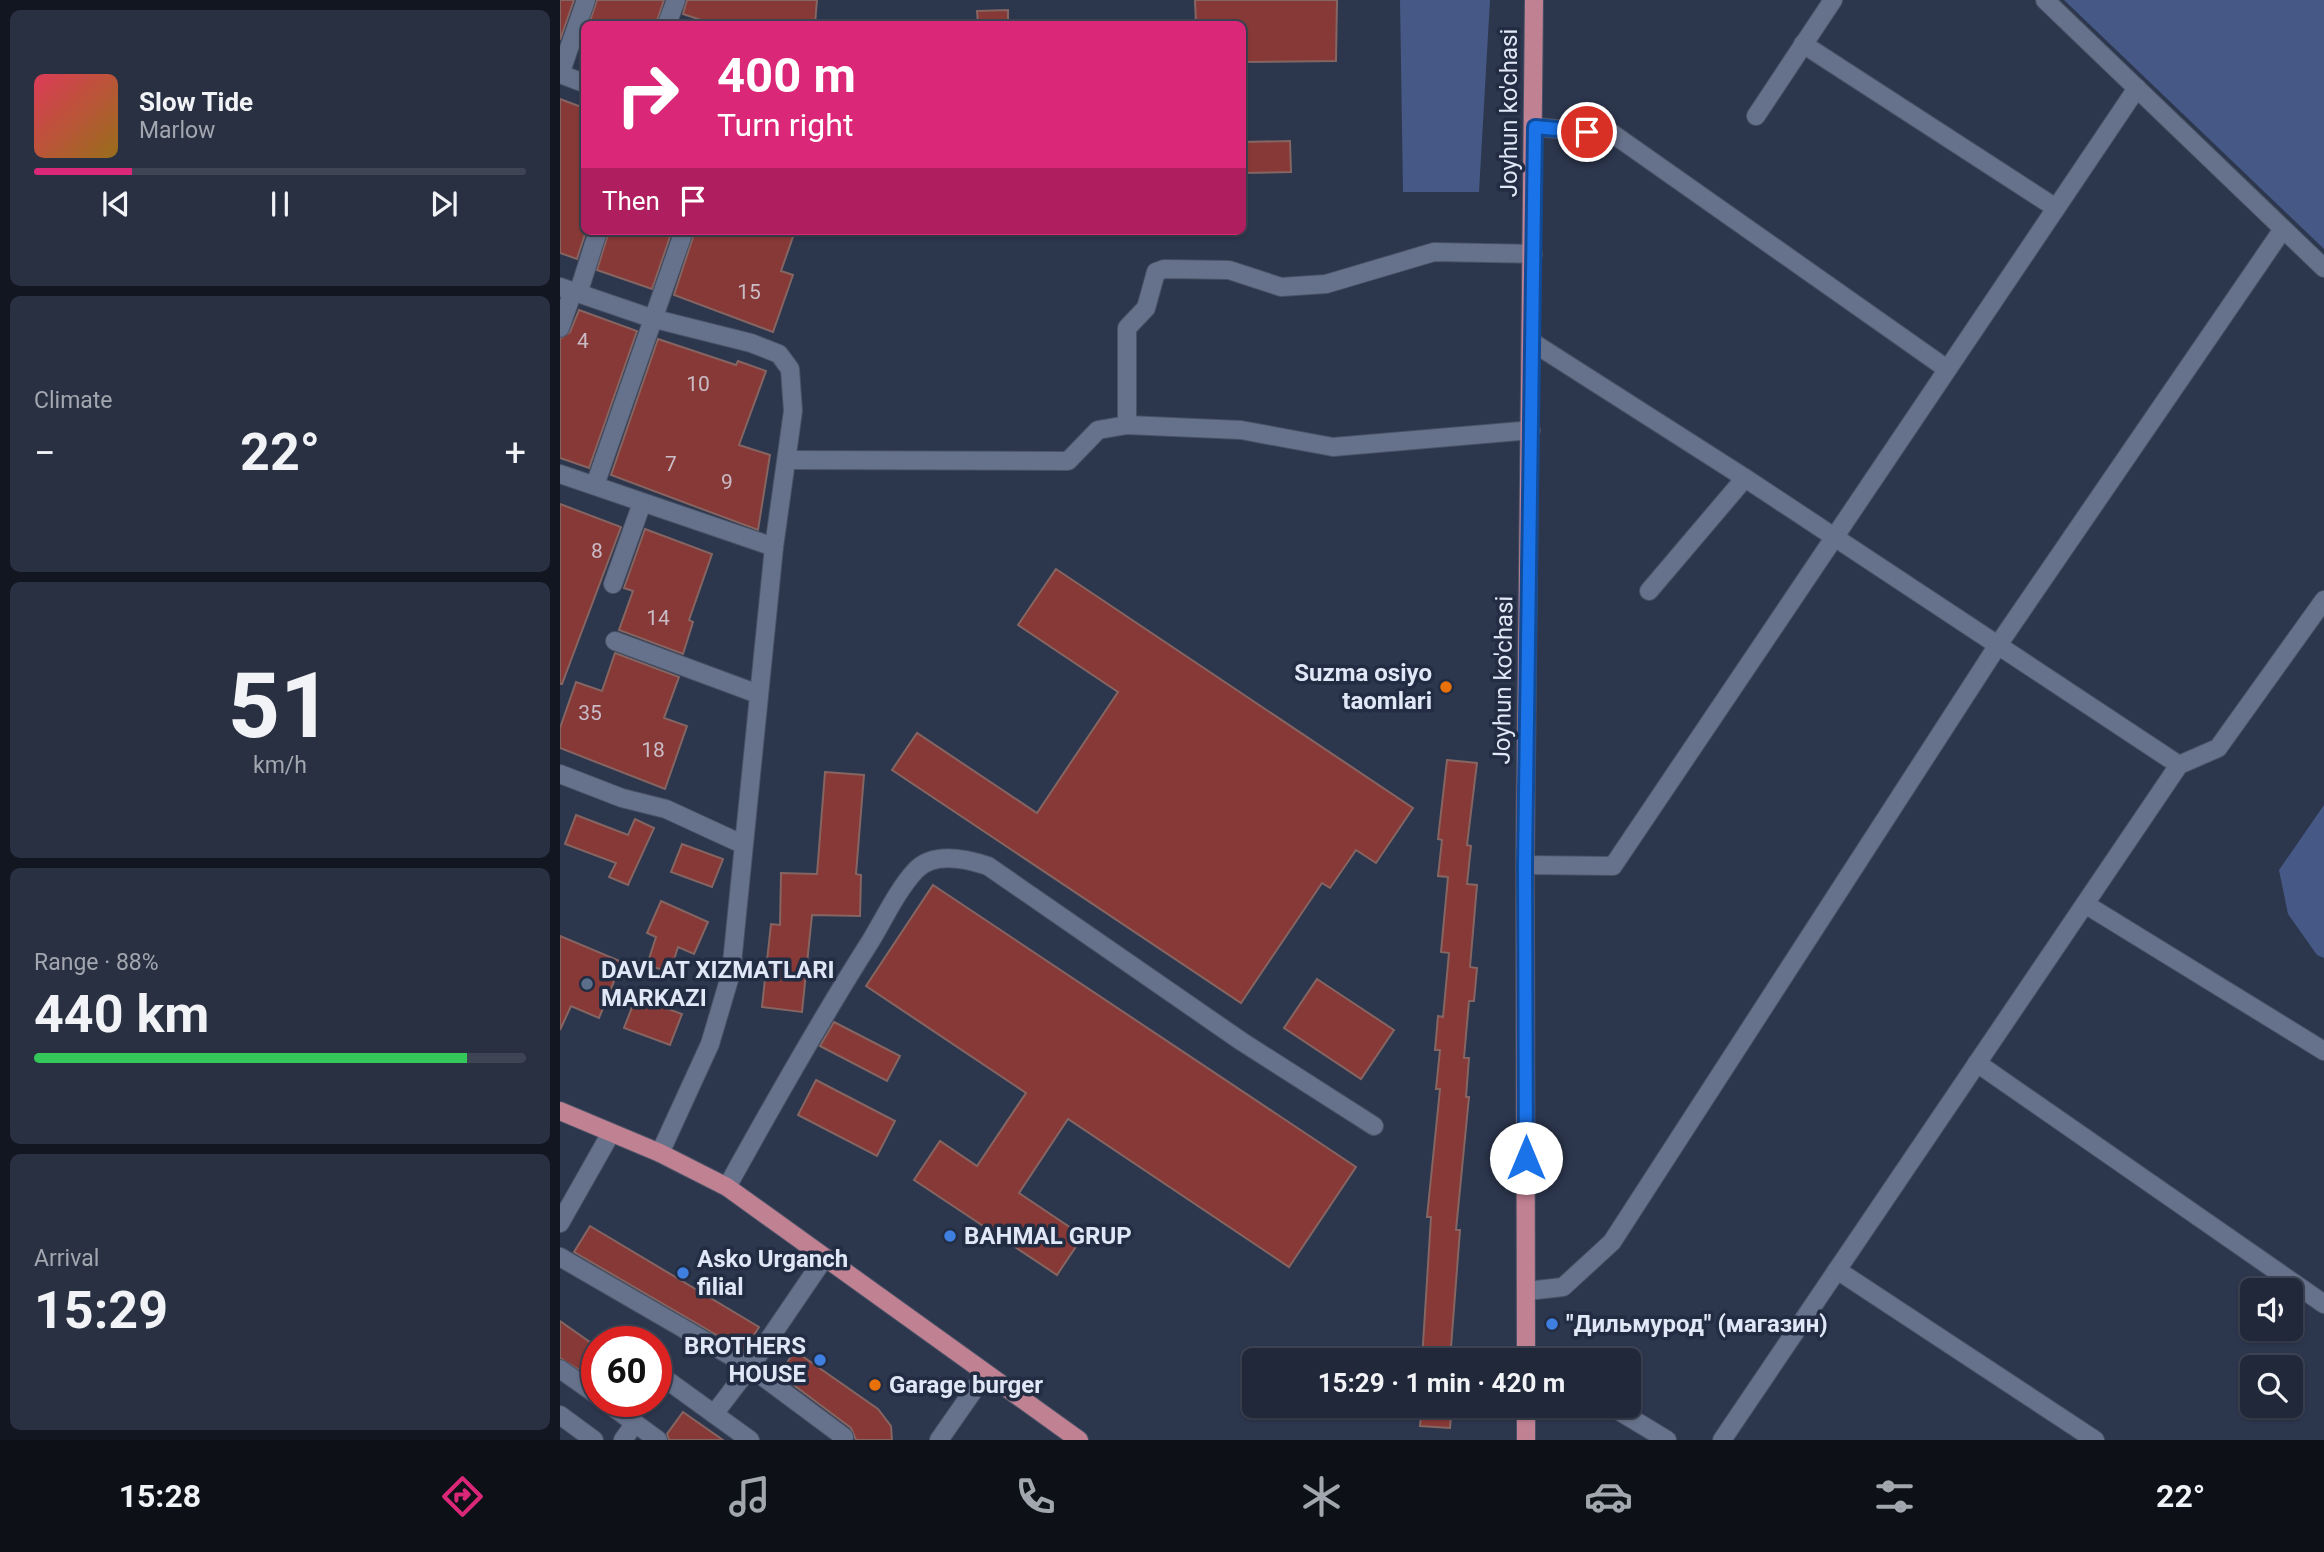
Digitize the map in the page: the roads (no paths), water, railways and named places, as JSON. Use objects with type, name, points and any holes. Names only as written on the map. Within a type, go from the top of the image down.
[{"type":"main road","name":"Joyhun ko'chasi","points":[[1528,1348],[1525,865],[1535,127],[1534,0]]},
{"type":"main road","points":[[560,1111],[660,1153],[727,1188],[1079,1440]]},
{"type":"main road","points":[[1525,1440],[1526,1418]]},
{"type":"street","points":[[581,82],[560,74],[586,0]]},
{"type":"street","points":[[668,21],[676,0]]},
{"type":"street","points":[[1756,116],[1833,0]]},
{"type":"street","points":[[2045,0],[2324,268]]},
{"type":"street","points":[[1803,44],[2056,208]]},
{"type":"street","points":[[1525,865],[1613,866],[2137,88]]},
{"type":"street","points":[[1535,127],[1613,134],[1947,369]]},
{"type":"street","points":[[1527,1291],[1563,1287],[1612,1242],[1998,645],[2283,229]]},
{"type":"street","points":[[560,328],[570,291],[596,235]]},
{"type":"street","points":[[595,485],[651,318],[682,235]]},
{"type":"street","points":[[1127,425],[1127,328],[1146,308],[1156,272],[1174,268],[1229,270],[1281,287],[1326,284],[1434,252],[1533,254]]},
{"type":"street","points":[[570,291],[651,318],[751,343],[779,354],[790,369],[793,411],[774,547],[731,973],[710,1044],[660,1153]]},
{"type":"street","points":[[1532,342],[1834,536],[2179,765]]},
{"type":"street","points":[[787,460],[1068,461],[1098,430],[1127,425],[1241,430],[1333,447],[1531,430]]},
{"type":"street","points":[[560,474],[774,547]]},
{"type":"street","points":[[1649,592],[1745,478]]},
{"type":"street","points":[[613,584],[642,503]]},
{"type":"street","points":[[1723,1440],[2179,765],[2218,748],[2324,600]]},
{"type":"street","points":[[615,641],[758,694]]},
{"type":"street","points":[[560,774],[622,798],[666,809],[742,844]]},
{"type":"street","points":[[727,1188],[816,1026],[917,868],[937,860],[964,858],[988,866],[1241,1041],[1374,1126]]},
{"type":"street","points":[[2085,904],[2324,1051]]},
{"type":"street","points":[[1977,1063],[2324,1304]]},
{"type":"street","points":[[560,1223],[611,1133]]},
{"type":"street","points":[[560,1257],[750,1367],[844,1437]]},
{"type":"street","points":[[714,1414],[750,1367],[823,1259]]},
{"type":"street","points":[[1838,1270],[2095,1440]]},
{"type":"street","points":[[560,1369],[581,1384]]},
{"type":"street","points":[[939,1440],[985,1374]]},
{"type":"street","points":[[672,1387],[750,1440]]},
{"type":"street","points":[[560,1415],[594,1440]]},
{"type":"street","points":[[627,1417],[658,1440]]},
{"type":"street","points":[[623,1440],[634,1417]]},
{"type":"street","points":[[1631,1418],[1667,1440]]},
{"type":"place","name":"Suzma osiyo taomlari","points":[[1446,687]]},
{"type":"place","name":"DAVLAT XIZMATLARI MARKAZI","points":[[587,984]]},
{"type":"place","name":"BAHMAL GRUP","points":[[950,1236]]},
{"type":"place","name":"Asko Urganch filial","points":[[683,1273]]},
{"type":"place","name":"\"Дильмурод\" (магазин)","points":[[1552,1324]]},
{"type":"place","name":"BROTHERS HOUSE","points":[[820,1360]]},
{"type":"place","name":"Garage burger","points":[[875,1385]]}]
